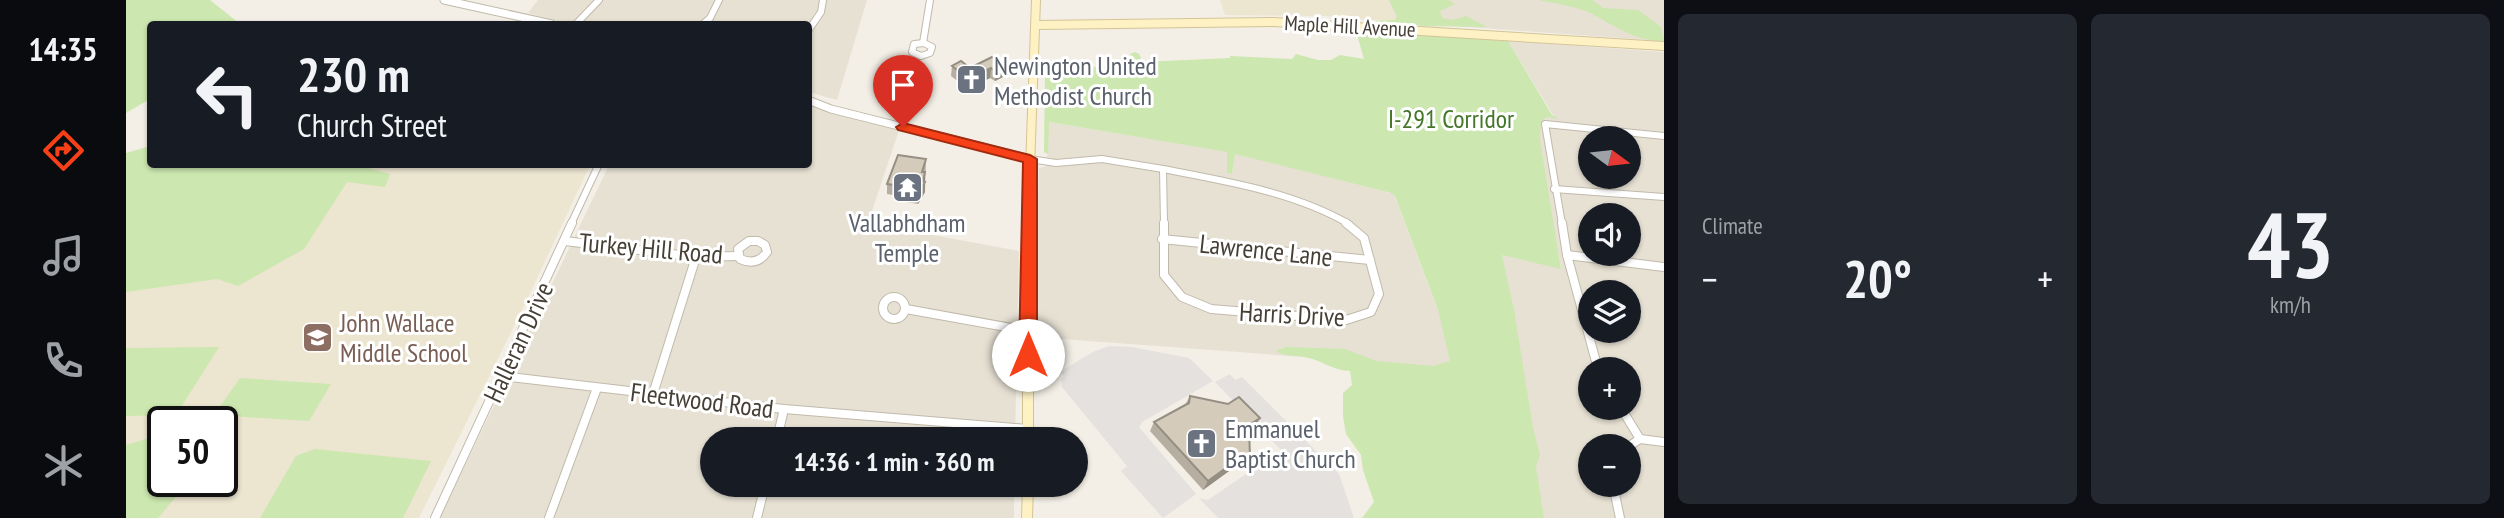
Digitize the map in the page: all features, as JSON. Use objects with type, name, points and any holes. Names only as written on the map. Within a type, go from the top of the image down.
[{"type":"main road","points":[[1028,427],[1030,159],[1036,0]]},
{"type":"main road","name":"Maple Hill Avenue","points":[[1036,25],[1274,22],[1664,46]]},
{"type":"main road","points":[[1027,518],[1028,497]]},
{"type":"street","points":[[444,0],[538,21]]},
{"type":"street","points":[[579,21],[599,0]]},
{"type":"street","points":[[706,21],[719,0]]},
{"type":"street","points":[[812,25],[821,12],[823,0]]},
{"type":"street","points":[[923,43],[930,0]]},
{"type":"street","points":[[812,102],[831,109],[1030,159]]},
{"type":"street","points":[[1593,357],[1553,189],[1545,124],[1664,136]]},
{"type":"street","name":"Harris Drive","points":[[1030,159],[1056,163],[1102,159],[1163,169],[1231,182],[1328,212],[1352,226],[1364,238],[1379,294],[1371,312],[1346,320],[1212,309],[1182,297],[1164,275],[1161,239],[1163,169]]},
{"type":"street","name":"Halleran Drive","points":[[435,518],[565,241],[596,168]]},
{"type":"street","points":[[1553,189],[1664,197]]},
{"type":"street","name":"Lawrence Lane","points":[[1161,239],[1370,260]]},
{"type":"street","name":"Turkey Hill Road","points":[[565,241],[696,257],[738,256]]},
{"type":"street","points":[[1567,256],[1662,269]]},
{"type":"street","points":[[653,394],[696,257]]},
{"type":"street","points":[[906,309],[1028,331]]},
{"type":"street","name":"Fleetwood Road","points":[[502,376],[784,410],[957,427]]},
{"type":"street","points":[[549,518],[597,388]]},
{"type":"street","points":[[779,427],[784,410]]},
{"type":"street","points":[[1641,439],[1664,443]]},
{"type":"street","points":[[757,518],[762,497]]},
{"type":"street","points":[[1616,497],[1620,518]]},
{"type":"shaded area","points":[[538,0],[867,0],[837,100],[812,93],[812,21],[558,21],[528,13]]},
{"type":"shaded area","points":[[1220,0],[1388,0],[1398,22],[1325,16],[1225,15]]},
{"type":"shaded area","points":[[1388,0],[1664,0],[1664,41],[1398,22]]},
{"type":"shaded area","points":[[1508,41],[1664,52],[1664,518],[1544,518],[1507,305],[1502,255],[1561,268],[1533,114],[1555,118]]},
{"type":"shaded area","points":[[812,103],[899,130],[868,223],[1019,251],[1015,427],[700,427],[700,497],[1014,497],[1014,518],[440,518],[608,168],[812,168]]},
{"type":"shaded area","points":[[1048,122],[1228,152],[1227,173],[1232,174],[1235,153],[1394,194],[1452,348],[1455,368],[1034,337],[1039,168],[1047,166]]},
{"type":"shaded area","name":"John Wallace Middle School","points":[[159,168],[589,168],[419,518],[126,518],[126,191]]},
{"type":"shaded area","points":[[1109,346],[1132,347],[1189,358],[1213,381],[1142,422],[1139,427],[1196,494],[1163,518],[1121,471],[1127,466],[1062,387],[1061,379],[1064,376],[1060,372],[1093,352]]},
{"type":"shaded area","points":[[1230,374],[1235,380],[1242,377],[1339,474],[1354,518],[1218,518],[1199,498],[1208,500],[1281,450],[1215,382]]},
{"type":"green space","points":[[126,0],[210,0],[236,21],[147,21],[147,101],[126,113]]},
{"type":"green space","points":[[1389,0],[1448,0],[1455,4],[1440,11],[1442,18],[1453,20],[1466,16],[1487,27],[1424,26],[1372,21],[1395,20],[1397,16]]},
{"type":"green space","points":[[1539,0],[1592,0],[1603,8],[1638,10],[1661,27],[1664,41],[1635,36],[1586,11]]},
{"type":"green space","name":"I-291 Corridor","points":[[1356,31],[1508,41],[1552,115],[1558,119],[1547,117],[1541,121],[1540,140],[1561,269],[1502,255],[1540,455],[1536,466],[1544,518],[1362,518],[1374,502],[1361,455],[1346,434],[1343,393],[1352,385],[1350,371],[1310,358],[1276,351],[1286,347],[1345,349],[1376,361],[1433,366],[1450,361],[1438,310],[1395,196],[1391,193],[1235,154],[1232,174],[1227,173],[1227,152],[1049,122],[1048,154],[1044,152],[1045,73],[1048,68],[1131,66],[1134,59],[1130,54],[1135,52],[1143,62],[1230,56],[1292,59],[1296,54],[1318,60],[1331,60],[1340,55],[1364,59]]},
{"type":"green space","points":[[147,147],[147,168],[368,168],[390,174],[385,187],[347,182],[304,249],[238,286],[217,279],[126,292],[126,153]]},
{"type":"green space","points":[[219,347],[182,406],[147,406],[147,416],[126,416],[126,348]]},
{"type":"green space","points":[[240,378],[331,384],[309,421],[238,417],[238,406],[220,406]]},
{"type":"green space","points":[[147,439],[147,497],[176,497],[158,518],[126,518],[126,445]]},
{"type":"green space","points":[[315,449],[431,461],[403,518],[260,518],[296,456]]},
{"type":"building","points":[[992,57],[1004,67],[996,72],[991,68],[969,79],[952,66],[961,61],[970,68]]},
{"type":"building","name":"Vallabhdham Temple","points":[[898,155],[926,159],[922,172],[925,172],[925,182],[918,194],[906,192],[908,187],[887,184]]},
{"type":"building","name":"Emmanuel Baptist Church","points":[[1190,396],[1228,404],[1239,397],[1260,418],[1249,425],[1250,459],[1241,457],[1208,481],[1154,422],[1189,403]]},
{"type":"place","name":"Newington United Methodist Church","points":[[971,80]]},
{"type":"place","name":"Vallabhdham Temple","points":[[907,187]]},
{"type":"place","name":"John Wallace Middle School","points":[[317,337]]},
{"type":"place","name":"Emmanuel Baptist Church","points":[[1202,443]]},
{"type":"route","points":[[903,127],[1030,159],[1027,245],[1028,355]]}]
